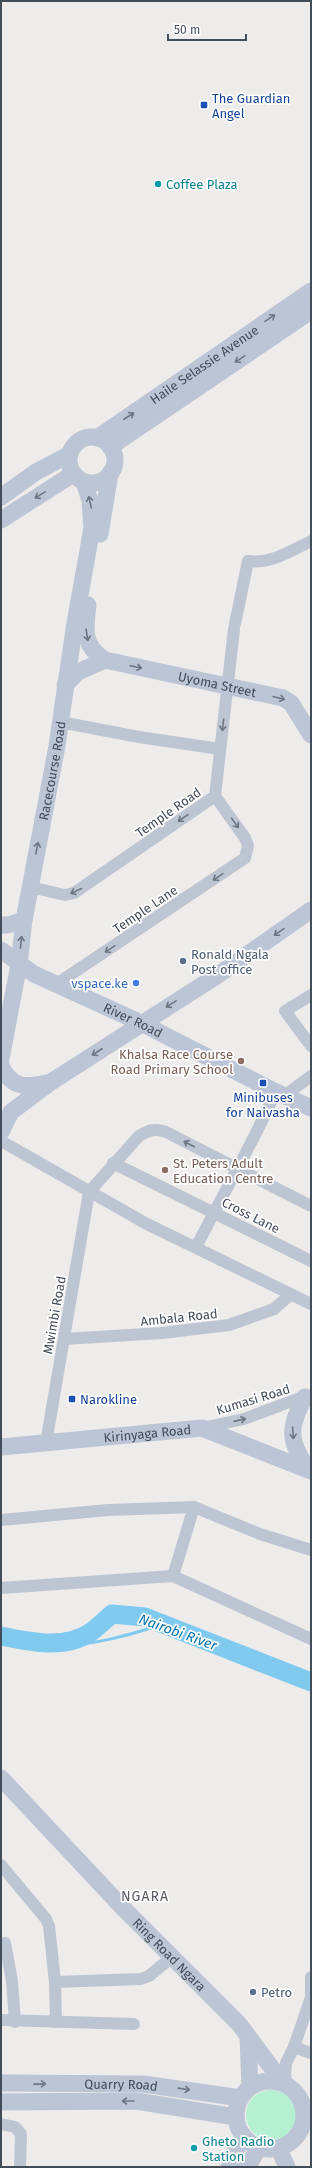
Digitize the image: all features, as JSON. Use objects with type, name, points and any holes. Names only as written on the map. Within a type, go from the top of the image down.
[{"type":"main road","name":"Haile Selassie Avenue","points":[[103,443],[311,291]]},
{"type":"main road","name":"Haile Selassie Avenue","points":[[1,497],[36,472],[70,454],[77,443],[83,439],[103,443],[310,315]]},
{"type":"main road","points":[[103,443],[114,460],[110,473],[86,624],[90,647],[105,660]]},
{"type":"main road","points":[[70,454],[69,464],[78,478]]},
{"type":"main road","points":[[1,520],[78,478],[98,482],[110,473]]},
{"type":"main road","name":"Racecourse Road","points":[[1,1059],[19,964],[24,920],[60,722],[65,684],[92,528],[90,501],[78,478]]},
{"type":"main road","points":[[65,684],[78,672],[105,660]]},
{"type":"main road","name":"Uyoma Street","points":[[105,660],[287,700],[291,703],[311,735]]},
{"type":"main road","points":[[1,1132],[12,1112],[51,1082],[218,975],[311,910]]},
{"type":"main road","points":[[1,925],[8,925],[24,920]]},
{"type":"main road","name":"River Road","points":[[1,950],[19,964],[55,985],[141,1023],[280,1094],[311,1108]]},
{"type":"main road","points":[[1,1066],[6,1076],[13,1083],[22,1086],[31,1087],[51,1082]]},
{"type":"main road","points":[[308,1396],[297,1410],[292,1426],[295,1450],[310,1470]]},
{"type":"main road","name":"Kirinyaga Road","points":[[1,1447],[202,1428],[310,1470]]},
{"type":"main road","name":"Ring Road Ngara","points":[[1,1778],[118,1902],[239,2024],[285,2084]]},
{"type":"main road","points":[[245,2092],[266,2081],[285,2084],[297,2093],[307,2106],[305,2113],[307,2129],[294,2140],[279,2148],[269,2150],[252,2143],[240,2132],[236,2117],[245,2092],[248,2037]]},
{"type":"main road","name":"Quarry Road","points":[[1,2083],[143,2084],[245,2092]]},
{"type":"main road","name":"Quarry Road","points":[[1,2102],[136,2101],[236,2117]]},
{"type":"main road","points":[[229,2167],[236,2149],[252,2143]]},
{"type":"main road","points":[[247,2167],[252,2143]]},
{"type":"main road","points":[[279,2148],[288,2167]]},
{"type":"street","name":"Temple Road","points":[[30,887],[65,895],[74,893],[215,796],[235,626],[248,561],[257,562],[270,560],[311,541]]},
{"type":"street","points":[[60,722],[139,737],[220,749]]},
{"type":"street","name":"Temple Lane","points":[[55,985],[245,858],[248,853],[246,838],[215,796]]},
{"type":"street","points":[[311,995],[285,1011],[311,1046]]},
{"type":"street","points":[[196,1247],[280,1094],[311,1076]]},
{"type":"street","points":[[89,1192],[113,1163],[139,1136],[148,1130],[154,1129],[166,1132],[311,1206]]},
{"type":"street","points":[[1,1141],[145,1223],[311,1304]]},
{"type":"street","name":"Cross Lane","points":[[113,1163],[311,1261]]},
{"type":"street","name":"Mwimbi Road","points":[[46,1443],[89,1192]]},
{"type":"street","name":"Ambala Road","points":[[64,1340],[162,1333],[229,1326],[274,1309],[290,1295]]},
{"type":"street","name":"Kumasi Road","points":[[202,1428],[244,1419],[308,1396]]},
{"type":"street","points":[[1,1520],[108,1510],[194,1507],[260,1534],[311,1550]]},
{"type":"street","points":[[173,1576],[194,1507]]},
{"type":"street","points":[[1,1588],[173,1576],[311,1639]]},
{"type":"street","points":[[1,1866],[46,1919],[51,1933],[55,1982],[56,2022]]},
{"type":"street","points":[[5,1943],[12,1981],[15,2022]]},
{"type":"street","points":[[55,1982],[141,1978],[149,1976],[172,1957]]},
{"type":"street","points":[[285,2084],[285,2065],[294,2048],[311,1997],[311,1978]]},
{"type":"street","points":[[1,2020],[15,2022],[134,2024]]},
{"type":"street","points":[[294,2048],[311,2053]]},
{"type":"street","points":[[266,2061],[285,2065]]},
{"type":"street","points":[[1,2124],[15,2127],[21,2134],[20,2167]]},
{"type":"green space","points":[[266,2090],[276,2090],[289,2097],[296,2110],[296,2120],[289,2133],[276,2140],[266,2140],[257,2136],[250,2129],[246,2120],[246,2110],[250,2101],[257,2094]]},
{"type":"waterway","name":"Nairobi River","points":[[1,1636],[35,1642],[59,1643],[81,1638],[94,1630],[112,1614],[145,1617],[311,1682]]},
{"type":"waterway","points":[[63,1643],[74,1644],[100,1641],[164,1624]]},
{"type":"place","name":"The Guardian Angel","points":[[204,105]]},
{"type":"place","name":"Coffee Plaza","points":[[158,184]]},
{"type":"place","name":"Ronald Ngala Post office","points":[[183,961]]},
{"type":"place","name":"vspace.ke","points":[[136,983]]},
{"type":"place","name":"Khalsa Race Course Road Primary School","points":[[241,1061]]},
{"type":"place","name":"Minibuses for Naivasha","points":[[263,1083]]},
{"type":"place","name":"St. Peters Adult Education Centre","points":[[165,1170]]},
{"type":"place","name":"Narokline","points":[[72,1399]]},
{"type":"place","name":"Petro","points":[[253,1992]]},
{"type":"place","name":"Gheto Radio Station","points":[[194,2148]]},
{"type":"district","name":"NGARA","points":[[145,1896]]}]
